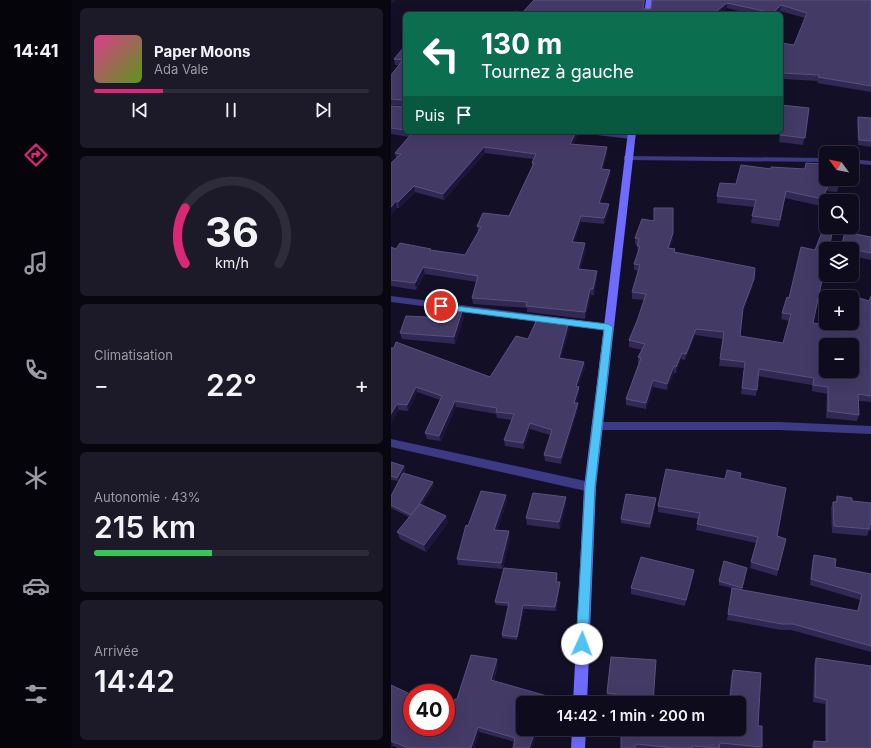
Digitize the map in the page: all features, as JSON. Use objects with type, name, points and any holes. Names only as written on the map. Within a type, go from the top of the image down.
[{"type":"street","points":[[647,12],[649,0]]},
{"type":"street","points":[[580,696],[590,487],[627,158],[631,135],[617,134]]},
{"type":"street","points":[[627,158],[819,160]]},
{"type":"street","points":[[859,161],[871,162]]},
{"type":"street","points":[[391,299],[608,327]]},
{"type":"street","points":[[598,426],[779,426],[871,430]]},
{"type":"street","points":[[391,443],[590,487]]},
{"type":"street","points":[[578,748],[579,736]]},
{"type":"building","points":[[534,0],[644,0],[643,9],[651,9],[652,0],[871,0],[871,86],[818,77],[819,75],[783,73],[783,43],[794,45],[807,13],[781,5],[774,12],[727,3],[718,12],[523,12]]},
{"type":"building","points":[[403,48],[403,60],[394,59]]},
{"type":"building","points":[[403,60],[403,100],[391,99],[391,75]]},
{"type":"building","points":[[783,105],[809,108],[805,138],[780,135],[783,134]]},
{"type":"building","points":[[391,106],[403,107],[403,130],[391,128]]},
{"type":"building","points":[[858,117],[871,118],[871,141],[859,140]]},
{"type":"building","points":[[411,134],[575,134],[570,144],[607,147],[601,169],[610,170],[599,203],[609,204],[604,218],[581,216],[572,242],[585,243],[578,269],[597,271],[593,289],[590,289],[585,312],[526,306],[527,302],[472,298],[478,276],[423,267],[415,283],[391,280],[391,247],[396,249],[400,243],[431,249],[430,250],[465,255],[481,227],[477,226],[483,213],[509,216],[534,163],[532,163],[536,154],[484,147],[443,194],[414,186],[391,207],[391,163],[401,154],[395,153]]},
{"type":"building","points":[[806,163],[819,164],[819,186],[828,186],[824,194],[819,194],[819,198],[786,191],[780,220],[752,216],[756,200],[717,196],[720,183],[736,184],[741,165],[771,169],[771,167],[805,169]]},
{"type":"building","points":[[654,208],[673,208],[673,233],[668,248],[675,249],[674,252],[755,268],[754,279],[743,308],[740,336],[783,343],[791,314],[782,313],[787,297],[789,298],[801,247],[815,250],[821,234],[832,234],[830,242],[819,242],[819,282],[822,282],[813,323],[819,324],[819,330],[859,330],[859,298],[869,301],[871,296],[871,396],[858,394],[859,415],[828,411],[828,387],[813,385],[814,378],[759,369],[757,390],[742,388],[745,362],[720,359],[724,332],[696,329],[686,354],[682,353],[676,367],[674,366],[667,384],[653,380],[646,403],[626,399],[641,358],[638,357],[645,344],[629,340],[646,294],[632,292],[640,265],[634,264],[640,246],[637,246],[639,239],[635,238],[642,219],[654,221]]},
{"type":"building","points":[[844,234],[855,234],[871,237],[871,253],[859,251],[859,242],[842,242]]},
{"type":"building","points":[[442,309],[462,311],[454,337],[400,333],[406,316],[426,317],[439,320]]},
{"type":"building","points":[[538,317],[569,321],[559,358],[584,362],[576,386],[579,387],[574,403],[578,403],[561,458],[544,455],[552,430],[530,423],[523,443],[504,440],[514,414],[496,412],[497,408],[455,401],[439,436],[425,433],[442,396],[416,387],[407,405],[397,404],[391,414],[391,348],[394,348],[396,342],[490,377],[516,336],[528,339]]},
{"type":"building","points":[[391,462],[404,466],[397,478],[391,476]]},
{"type":"building","points":[[666,469],[725,479],[727,470],[741,473],[740,478],[786,488],[777,536],[786,539],[778,570],[751,562],[758,537],[697,524],[700,513],[658,506]]},
{"type":"building","points":[[403,473],[433,482],[411,515],[391,505],[391,496]]},
{"type":"building","points":[[481,491],[506,495],[494,530],[509,531],[501,563],[457,559],[466,525],[468,526]]},
{"type":"building","points":[[533,493],[566,497],[559,522],[526,518]]},
{"type":"building","points":[[626,494],[656,498],[650,524],[621,519]]},
{"type":"building","points":[[837,496],[852,498],[852,501],[871,503],[871,524],[869,524],[869,529],[834,526],[833,502],[837,502]]},
{"type":"building","points":[[420,504],[446,516],[424,545],[397,532]]},
{"type":"building","points":[[814,555],[836,559],[835,567],[871,574],[871,646],[793,624],[782,624],[728,614],[732,588],[858,611],[862,594],[811,579]]},
{"type":"building","points":[[641,557],[694,570],[686,600],[631,588]]},
{"type":"building","points":[[724,561],[747,568],[742,588],[719,581]]},
{"type":"building","points":[[504,568],[557,573],[556,582],[560,582],[555,607],[523,605],[517,637],[502,635],[509,603],[495,602]]},
{"type":"building","points":[[471,655],[497,659],[491,680],[547,696],[516,696],[516,736],[533,736],[529,748],[513,748],[515,738],[478,727],[471,748],[409,748],[391,741],[391,685],[403,691],[403,736],[455,736],[455,699],[457,699]]},
{"type":"building","points":[[611,657],[656,660],[653,696],[616,696],[616,694],[607,693]]},
{"type":"building","points":[[816,658],[871,666],[871,748],[814,748],[814,741],[827,742],[827,700],[815,697]]},
{"type":"building","points":[[733,670],[761,673],[758,726],[762,726],[762,747],[720,743],[719,748],[692,746],[692,748],[674,748],[636,744],[635,748],[621,748],[621,736],[746,736],[746,696],[730,696]]},
{"type":"route","points":[[441,306],[608,327],[590,487],[582,644]]}]
